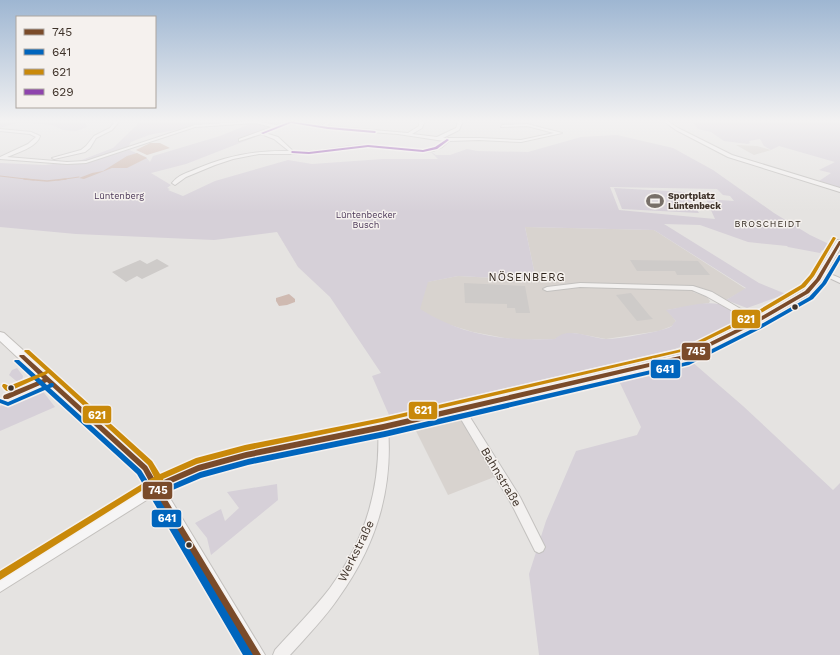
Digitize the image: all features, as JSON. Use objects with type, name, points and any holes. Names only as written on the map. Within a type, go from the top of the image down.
[{"type":"main road","points":[[0,584],[156,487],[198,468],[246,455],[383,427],[685,357],[757,321],[807,292],[822,273],[840,242]]},
{"type":"main road","points":[[0,335],[145,468],[176,523],[256,655]]},
{"type":"street","points":[[0,158],[17,151]]},
{"type":"street","points":[[32,160],[62,157],[84,151]]},
{"type":"street","points":[[0,158],[67,163],[86,162],[120,151]]},
{"type":"street","points":[[175,183],[177,180],[188,174],[230,158],[258,153],[309,153],[330,151]]},
{"type":"street","points":[[719,151],[730,156],[840,190]]},
{"type":"street","points":[[822,273],[840,281]]},
{"type":"street","points":[[547,289],[580,285],[694,288],[709,294],[757,321]]},
{"type":"street","name":"Bahnstraße","points":[[460,409],[516,501],[539,547]]},
{"type":"street","name":"Werkstraße","points":[[280,655],[313,619],[334,592],[350,568],[367,533],[377,503],[384,473],[385,443],[383,427]]},
{"type":"shaded area","points":[[137,151],[162,151],[147,155]]},
{"type":"shaded area","points":[[746,151],[769,151],[754,155]]},
{"type":"shaded area","points":[[137,153],[147,158],[127,168],[112,168],[84,179],[79,178],[103,171],[127,156]]},
{"type":"shaded area","points":[[525,227],[654,230],[746,289],[726,300],[702,288],[693,292],[707,297],[710,301],[709,303],[667,310],[676,321],[672,326],[659,331],[606,339],[574,333],[555,339],[516,340],[473,332],[440,322],[419,309],[427,282],[458,276],[536,280]]},
{"type":"shaded area","points":[[289,294],[295,299],[295,302],[279,306],[276,298]]},
{"type":"shaded area","points":[[460,416],[497,476],[448,495],[414,427]]},
{"type":"green space","points":[[106,151],[131,151],[146,157],[150,162],[153,156],[171,151],[220,151],[186,164],[151,173],[171,185],[167,188],[170,189],[168,190],[183,196],[215,181],[288,160],[312,164],[383,159],[438,159],[430,151],[436,155],[450,155],[463,151],[528,152],[533,151],[678,151],[713,170],[774,213],[810,235],[829,244],[825,251],[822,250],[820,253],[787,246],[748,242],[700,225],[664,224],[759,283],[786,294],[747,308],[726,300],[746,288],[654,230],[525,227],[536,280],[458,276],[428,282],[420,309],[436,318],[468,331],[501,338],[518,339],[555,339],[566,333],[605,339],[640,335],[672,326],[676,321],[666,310],[706,303],[725,306],[732,311],[737,320],[698,340],[675,349],[389,415],[372,376],[381,373],[330,297],[298,267],[277,232],[214,240],[76,234],[0,227],[0,163],[45,165],[79,161]],"holes":[[[610,187],[717,189],[723,195],[730,196],[734,201],[706,199],[715,219],[619,210]]]},
{"type":"green space","points":[[795,151],[840,151],[840,189],[819,181],[831,173],[819,170],[835,162]]},
{"type":"green space","name":"Sportplatz Lüntenbeck","points":[[614,188],[685,192],[699,213],[622,209]]},
{"type":"green space","points":[[691,361],[743,406],[833,490],[840,483],[840,655],[539,655],[529,574],[546,521],[576,451],[637,435],[641,427],[618,379]]},
{"type":"green space","points":[[17,368],[23,376],[21,385],[9,375],[12,370]]},
{"type":"green space","points":[[41,389],[55,407],[0,431],[0,406]]},
{"type":"green space","points":[[277,484],[278,500],[211,555],[207,538],[195,523],[221,509],[225,521],[239,508],[227,492]]},
{"type":"building","points":[[157,259],[169,266],[142,279],[137,276],[126,282],[112,272],[140,260],[147,264]]},
{"type":"building","points":[[630,260],[698,261],[710,275],[677,275],[675,271],[637,271]]},
{"type":"building","points":[[464,283],[525,286],[530,313],[516,313],[515,308],[507,308],[507,304],[465,303]]},
{"type":"building","points":[[631,293],[653,319],[637,321],[616,295]]},
{"type":"waterway","points":[[0,176],[30,180]]},
{"type":"waterway","points":[[62,179],[79,177]]},
{"type":"waterway","points":[[24,179],[30,180]]},
{"type":"waterway","points":[[30,180],[47,181],[62,179]]},
{"type":"waterway","points":[[58,180],[62,179]]},
{"type":"waterway","points":[[30,180],[34,180]]},
{"type":"transit line","name":"629","points":[[292,152],[309,153],[330,151]]},
{"type":"transit line","name":"629","points":[[418,151],[425,151]]},
{"type":"transit line","name":"621","points":[[0,576],[152,481],[196,461],[245,448],[382,420],[683,350],[754,315],[803,286],[812,276],[834,238]]},
{"type":"transit line","name":"745","points":[[156,487],[198,468],[246,455],[383,427],[685,357],[757,321],[807,292],[818,280],[840,242]]},
{"type":"transit line","name":"641","points":[[159,493],[200,475],[248,462],[385,434],[687,364],[760,327],[811,298],[824,284],[840,256]]},
{"type":"transit line","name":"621","points":[[27,351],[150,463],[162,483]]},
{"type":"transit line","name":"745","points":[[22,356],[145,468],[176,523],[256,655]]},
{"type":"transit line","name":"641","points":[[17,361],[139,472],[248,655]]},
{"type":"transit line","name":"621","points":[[5,386],[8,389],[45,373]]},
{"type":"transit line","name":"745","points":[[6,397],[48,379]]},
{"type":"transit line","name":"641","points":[[0,401],[8,404],[51,385]]},
{"type":"place","name":"Sportplatz Lüntenbeck","points":[[655,201]]},
{"type":"district","name":"BROSCHEIDT","points":[[768,224]]},
{"type":"district","name":"NÖSENBERG","points":[[527,277]]},
{"type":"park label","name":"Lüntenberg","points":[[119,196]]},
{"type":"park label","name":"Lüntenbecker Busch","points":[[366,220]]}]
